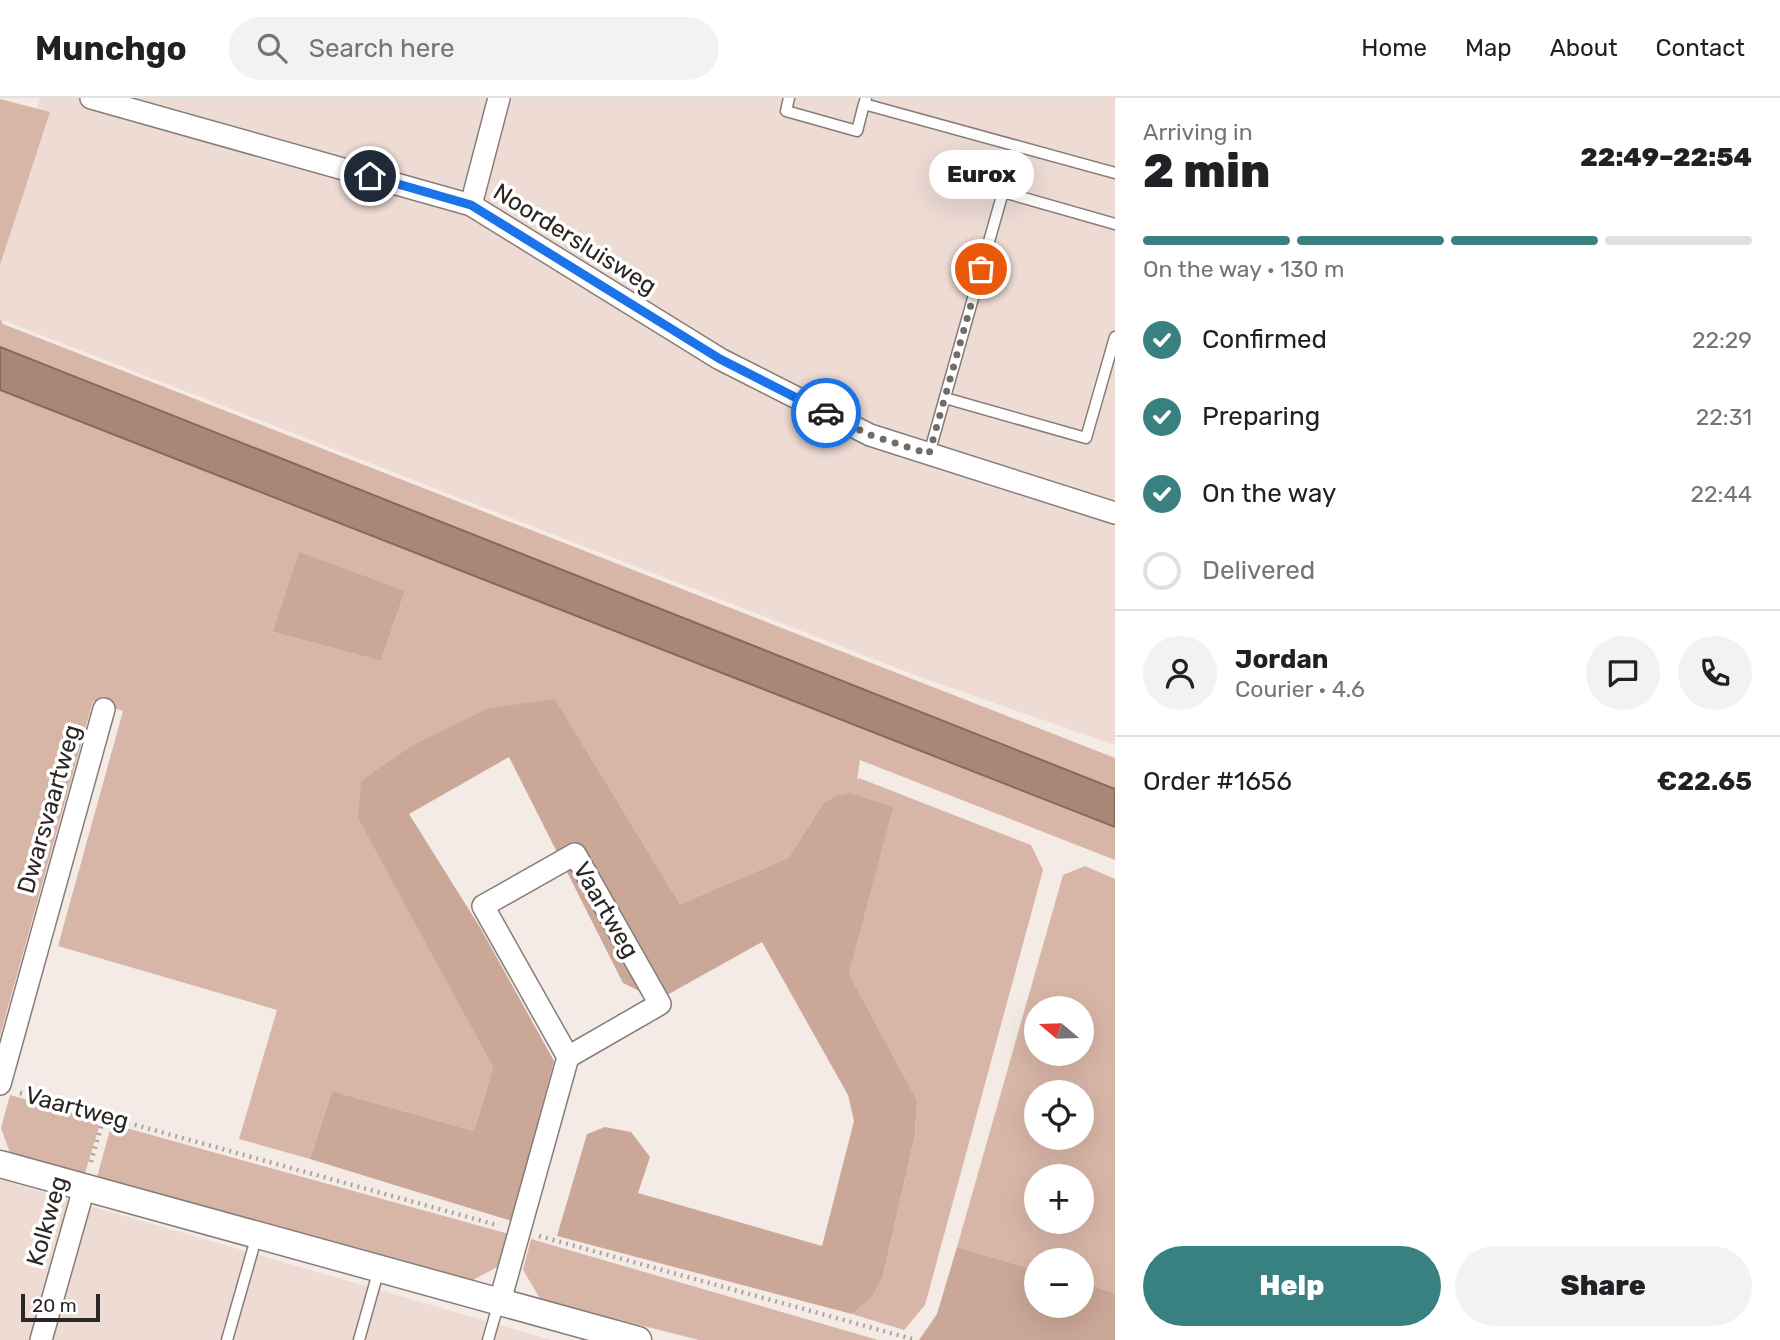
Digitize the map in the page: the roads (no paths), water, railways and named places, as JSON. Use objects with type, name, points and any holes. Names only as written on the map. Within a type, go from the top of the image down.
[{"type":"street","name":"Noordersluisweg","points":[[92,98],[471,205],[720,359],[870,435],[1115,513]]},
{"type":"street","points":[[471,205],[499,98]]},
{"type":"street","name":"Dwarsvaartweg","points":[[6,1087],[104,709]]},
{"type":"street","name":"Vaartweg","points":[[575,854],[660,1004],[568,1057],[483,906],[575,854]]},
{"type":"street","points":[[500,1301],[568,1057]]},
{"type":"street","points":[[0,1164],[638,1340]]},
{"type":"street","name":"Kolkweg","points":[[41,1340],[84,1188]]},
{"type":"lane","points":[[789,98],[786,111],[857,131],[865,101],[1115,173]]},
{"type":"lane","points":[[929,454],[1003,192],[1115,224]]},
{"type":"lane","points":[[945,398],[1086,438],[1115,337]]},
{"type":"lane","points":[[227,1340],[257,1235]]},
{"type":"lane","points":[[359,1340],[379,1268]]},
{"type":"lane","points":[[488,1340],[500,1301]]},
{"type":"place","name":"Eurox","points":[[981,269]]}]
